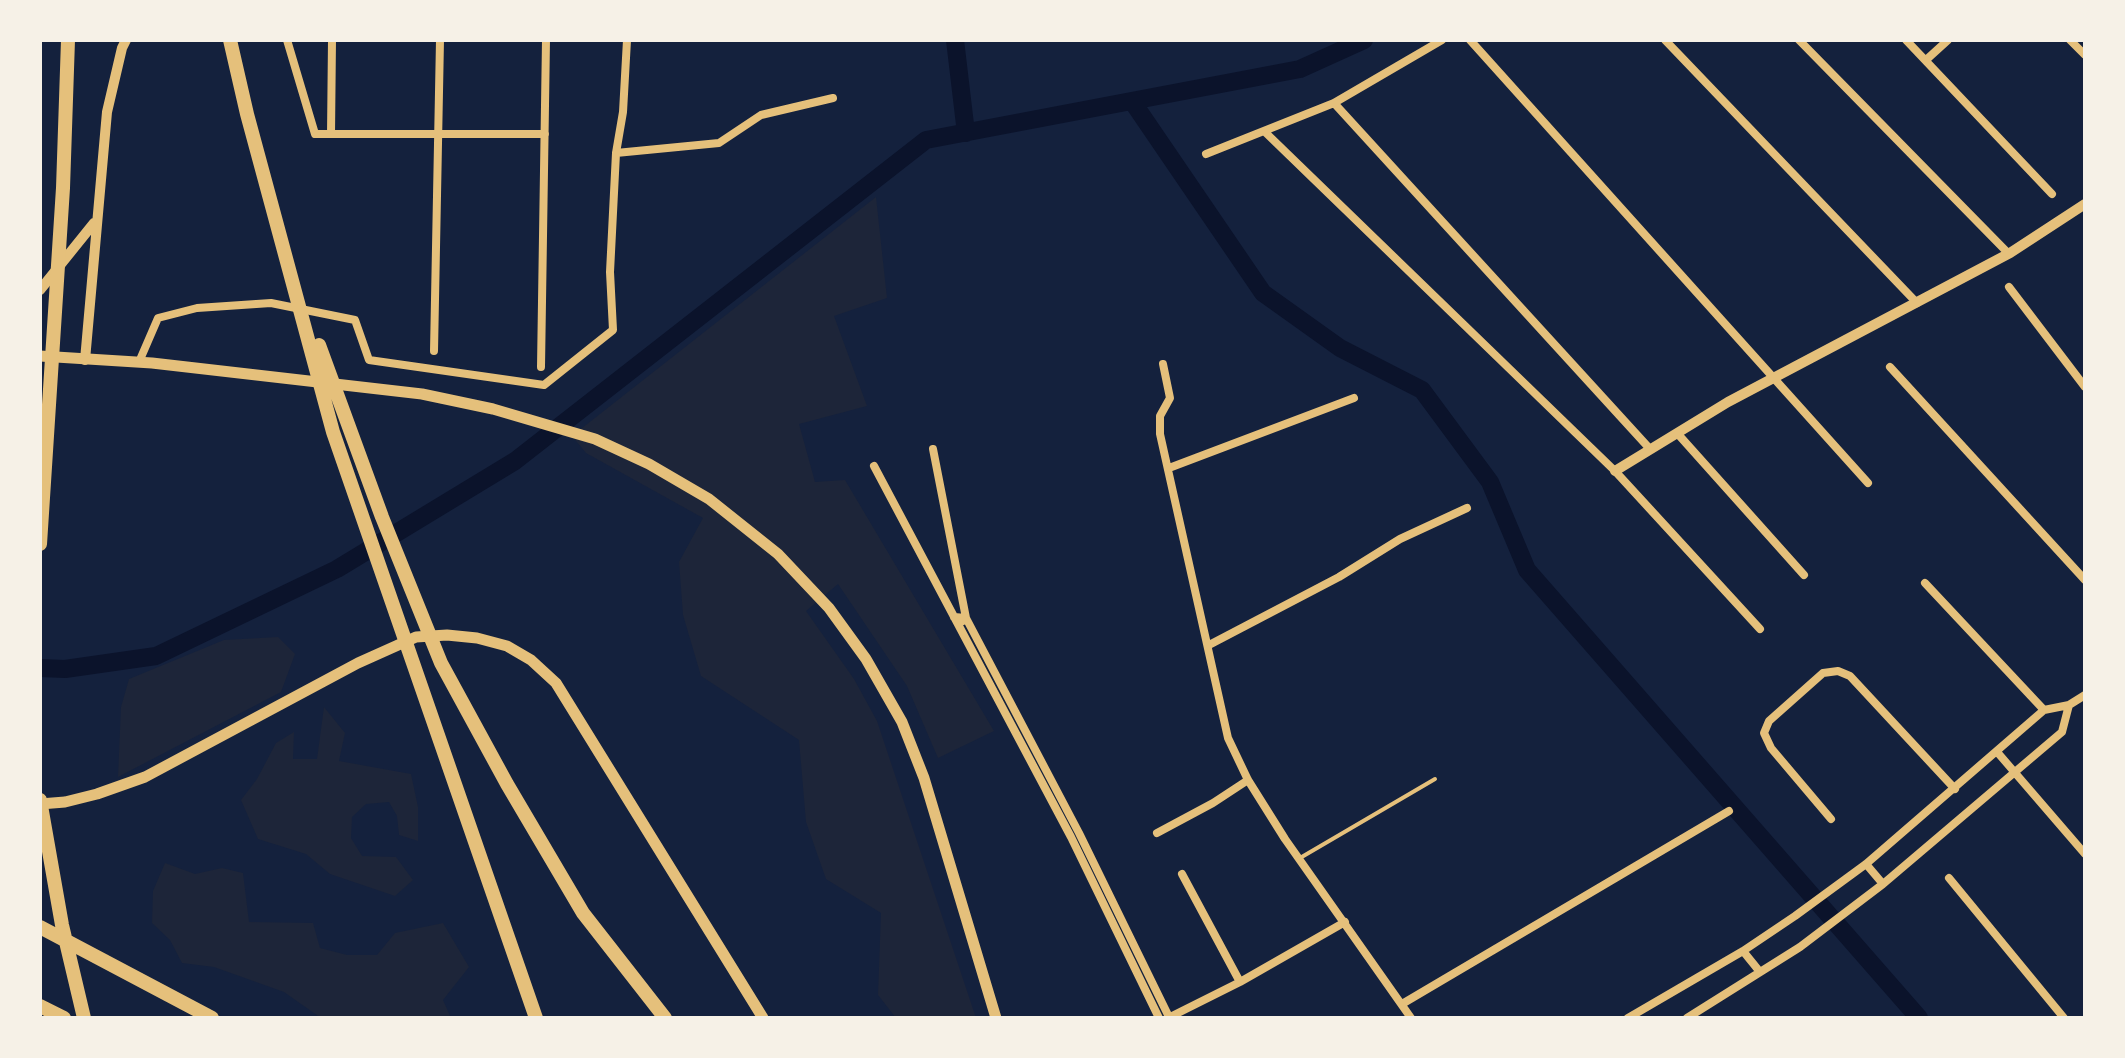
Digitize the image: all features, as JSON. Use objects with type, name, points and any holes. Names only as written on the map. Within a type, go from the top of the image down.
[{"type":"highway","points":[[40,544],[63,188],[68,40]]},
{"type":"highway","points":[[230,40],[247,114],[342,460],[536,1018]]},
{"type":"highway","points":[[288,262],[382,517],[441,663],[583,913],[665,1018]]},
{"type":"highway","points":[[40,802],[62,925],[84,1018]]},
{"type":"highway","points":[[40,927],[212,1018]]},
{"type":"highway","points":[[40,1006],[64,1018]]},
{"type":"main road","points":[[40,356],[152,363],[422,394],[595,439],[627,453],[709,499],[778,554],[845,628],[902,722],[924,778],[996,1018]]},
{"type":"main road","points":[[40,802],[65,802],[145,777],[358,663],[416,637],[447,635],[477,638],[507,646],[531,660],[556,683],[763,1018]]},
{"type":"street","points":[[85,360],[107,112],[126,40]]},
{"type":"street","points":[[287,40],[315,134],[545,134]]},
{"type":"street","points":[[331,134],[332,40]]},
{"type":"street","points":[[434,351],[440,40]]},
{"type":"street","points":[[541,367],[546,40]]},
{"type":"street","points":[[139,362],[158,318],[197,308],[271,303],[355,320],[369,360],[544,385],[613,330],[610,272],[616,153],[623,112],[627,40]]},
{"type":"street","points":[[1206,154],[1334,103],[1442,40]]},
{"type":"street","points":[[1470,40],[1868,483]]},
{"type":"street","points":[[1665,40],[1917,303]]},
{"type":"street","points":[[1799,40],[2008,253]]},
{"type":"street","points":[[1906,40],[2052,194]]},
{"type":"street","points":[[1926,60],[1948,40]]},
{"type":"street","points":[[2070,40],[2085,55]]},
{"type":"street","points":[[616,153],[719,143],[761,115],[833,98]]},
{"type":"street","points":[[1334,103],[1650,449]]},
{"type":"street","points":[[1265,132],[1615,471],[1760,629]]},
{"type":"street","points":[[1615,471],[1728,402],[2008,253],[2085,204]]},
{"type":"street","points":[[40,290],[95,222]]},
{"type":"street","points":[[2009,287],[2085,387]]},
{"type":"street","points":[[1163,364],[1170,398],[1160,416],[1160,434],[1228,738],[1248,780],[1285,839],[1411,1018]]},
{"type":"street","points":[[1890,367],[2085,580]]},
{"type":"street","points":[[1169,468],[1354,398]]},
{"type":"street","points":[[1677,433],[1804,575]]},
{"type":"street","points":[[933,449],[960,620],[1159,1018]]},
{"type":"street","points":[[874,466],[1079,833],[1168,1018],[1240,982],[1345,922]]},
{"type":"street","points":[[1209,645],[1339,577],[1400,539],[1467,508]]},
{"type":"street","points":[[1925,583],[2044,710]]},
{"type":"street","points":[[1831,819],[1771,748],[1764,733],[1769,721],[1823,673],[1838,671],[1850,676],[1955,789]]},
{"type":"street","points":[[1628,1018],[1743,951],[1795,916],[1866,864],[1998,753],[2044,710],[2069,705],[2085,695]]},
{"type":"street","points":[[1687,1018],[1810,940],[1883,884],[2062,732],[2069,705]]},
{"type":"street","points":[[1998,753],[2085,854]]},
{"type":"street","points":[[1157,833],[1248,780]]},
{"type":"street","points":[[1402,1004],[1729,811]]},
{"type":"street","points":[[1866,864],[1883,884]]},
{"type":"street","points":[[1182,874],[1240,982]]},
{"type":"street","points":[[1949,878],[2064,1018]]},
{"type":"street","points":[[1743,951],[1760,972]]},
{"type":"lane","points":[[1300,858],[1435,779]]},
{"type":"shaded area","points":[[876,197],[887,298],[834,316],[867,406],[799,424],[815,482],[845,480],[994,731],[938,758],[907,686],[838,584],[806,611],[854,679],[877,721],[976,1018],[896,1018],[878,995],[881,913],[826,879],[806,822],[799,740],[701,676],[683,615],[679,562],[703,518],[586,453],[572,436]]},
{"type":"shaded area","points":[[278,637],[295,654],[281,692],[118,777],[121,707],[129,679],[224,640]]},
{"type":"shaded area","points":[[324,707],[345,733],[339,761],[411,774],[418,807],[418,841],[399,835],[397,816],[389,802],[366,804],[352,817],[351,838],[362,856],[396,857],[413,880],[395,896],[330,874],[306,854],[258,839],[241,800],[257,779],[276,743],[294,732],[293,759],[317,759]]},
{"type":"shaded area","points":[[165,863],[195,874],[222,868],[243,873],[249,922],[313,923],[320,948],[347,955],[377,955],[395,933],[443,923],[469,967],[443,1000],[451,1018],[321,1018],[284,992],[214,967],[182,963],[170,940],[152,923],[153,891]]},
{"type":"waterway","points":[[955,40],[966,133]]},
{"type":"waterway","points":[[40,668],[65,669],[156,656],[337,569],[515,461],[926,140],[1300,69],[1364,40]]},
{"type":"waterway","points":[[1132,101],[1263,293],[1340,348],[1422,390],[1490,482],[1527,570],[1919,1018]]}]
